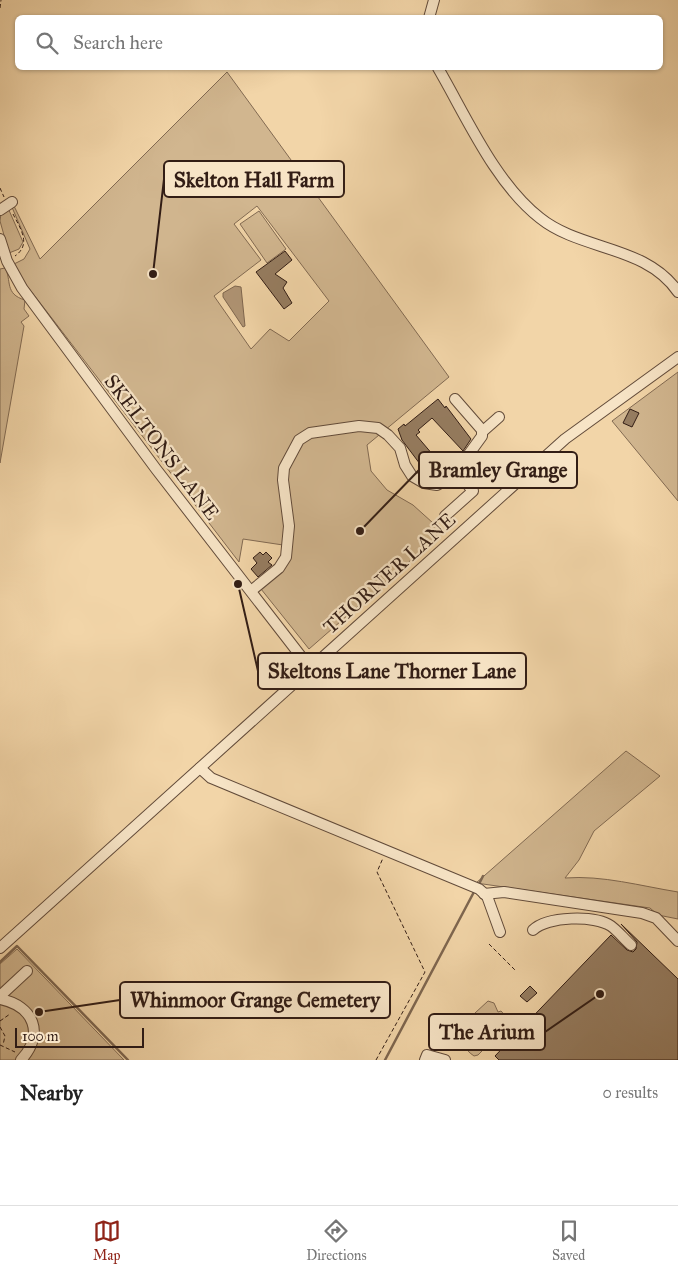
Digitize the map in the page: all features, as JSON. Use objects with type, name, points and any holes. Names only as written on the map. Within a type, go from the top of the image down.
[{"type":"street","points":[[429,15],[434,0]]},
{"type":"street","points":[[439,70],[511,190],[540,219],[573,237],[630,256],[656,270],[672,283],[678,292]]},
{"type":"street","name":"SKELTONS LANE","points":[[0,239],[7,261],[22,288],[310,668]]},
{"type":"street","name":"THORNER LANE","points":[[0,948],[565,439],[678,357]]},
{"type":"street","points":[[455,399],[482,432]]},
{"type":"street","points":[[251,591],[278,568],[286,557],[289,526],[283,474],[286,463],[304,436],[310,433],[372,426],[383,431],[397,444],[408,471],[418,480],[437,485],[448,480],[481,438],[482,432],[499,417]]},
{"type":"street","points":[[458,469],[474,482]]},
{"type":"street","points":[[444,516],[474,491],[458,469]]},
{"type":"street","points":[[200,768],[211,778],[478,890],[504,892],[642,913],[656,918],[678,940]]},
{"type":"street","points":[[461,882],[468,872]]},
{"type":"street","points":[[478,890],[497,921],[500,932]]},
{"type":"street","points":[[533,930],[538,925],[556,919],[601,922],[610,925],[630,945]]},
{"type":"street","points":[[497,921],[502,924],[508,924]]},
{"type":"street","points":[[24,1057],[32,1042],[34,1030],[28,1011],[0,998],[27,971]]},
{"type":"street","points":[[425,1060],[427,1055],[445,1060]]},
{"type":"path","points":[[0,8],[1,0]]},
{"type":"path","points":[[0,188],[24,241],[23,249],[12,258]]},
{"type":"path","points":[[376,1060],[425,972],[377,872],[385,852]]},
{"type":"path","points":[[489,944],[516,971]]},
{"type":"path","points":[[0,1027],[5,1036],[3,1046]]},
{"type":"path","points":[[0,1045],[24,1057]]},
{"type":"shaded area","points":[[227,72],[449,377],[367,445],[371,471],[387,490],[413,505],[443,532],[309,649],[261,589],[281,556],[283,545],[243,539],[239,562],[21,278],[14,264],[24,259],[30,249],[11,205],[13,204],[40,259]],"holes":[[[257,206],[329,301],[289,341],[270,329],[251,349],[214,296],[261,260],[234,224]]]},
{"type":"shaded area","points":[[8,208],[23,242],[19,249],[9,253],[0,221],[1,213]]},
{"type":"shaded area","points":[[259,211],[286,249],[267,263],[240,224]]},
{"type":"shaded area","points":[[5,268],[11,290],[18,297],[25,300],[24,309],[29,316],[21,322],[24,326],[0,463],[0,269]]},
{"type":"shaded area","points":[[235,286],[241,287],[245,326],[243,327],[223,297],[223,293]]},
{"type":"shaded area","points":[[678,372],[678,501],[612,421]]},
{"type":"shaded area","points":[[626,751],[660,776],[594,831],[579,860],[565,878],[593,878],[678,892],[678,919],[658,915],[650,908],[476,883]]},
{"type":"shaded area","points":[[17,949],[124,1060],[0,1060],[0,964]]},
{"type":"shaded area","points":[[488,1001],[494,1003],[498,1012],[501,1011],[504,1015],[507,1020],[506,1027],[478,1055],[474,1056],[467,1050],[463,1042],[461,1034],[462,1025]]},
{"type":"building","points":[[285,251],[292,260],[275,274],[287,282],[283,288],[292,303],[284,309],[256,272]]},
{"type":"building","points":[[438,399],[445,408],[446,406],[471,439],[463,451],[432,418],[418,430],[420,432],[416,435],[445,469],[435,478],[420,464],[402,440],[398,429],[404,424],[405,426]]},
{"type":"building","points":[[630,409],[639,413],[632,427],[623,423]]},
{"type":"building","points":[[260,552],[263,555],[266,552],[272,558],[268,562],[272,565],[258,577],[251,569],[257,563],[253,558]]},
{"type":"building","points":[[621,924],[678,979],[678,1060],[499,1060],[495,1056],[611,935],[627,950],[633,952],[636,949],[637,942]]},
{"type":"building","points":[[530,986],[537,993],[527,1002],[520,996]]},
{"type":"waterway","points":[[478,886],[483,876]]},
{"type":"waterway","points":[[385,1060],[475,890]]},
{"type":"waterway","points":[[0,962],[17,946],[128,1060]]},
{"type":"place","name":"Skelton Hall Farm","points":[[153,274]]},
{"type":"place","name":"Bramley Grange","points":[[360,531]]},
{"type":"place","name":"Skeltons Lane Thorner Lane","points":[[238,584]]},
{"type":"place","name":"The Arium","points":[[600,994]]},
{"type":"place","name":"Whinmoor Grange Cemetery","points":[[39,1012]]}]
